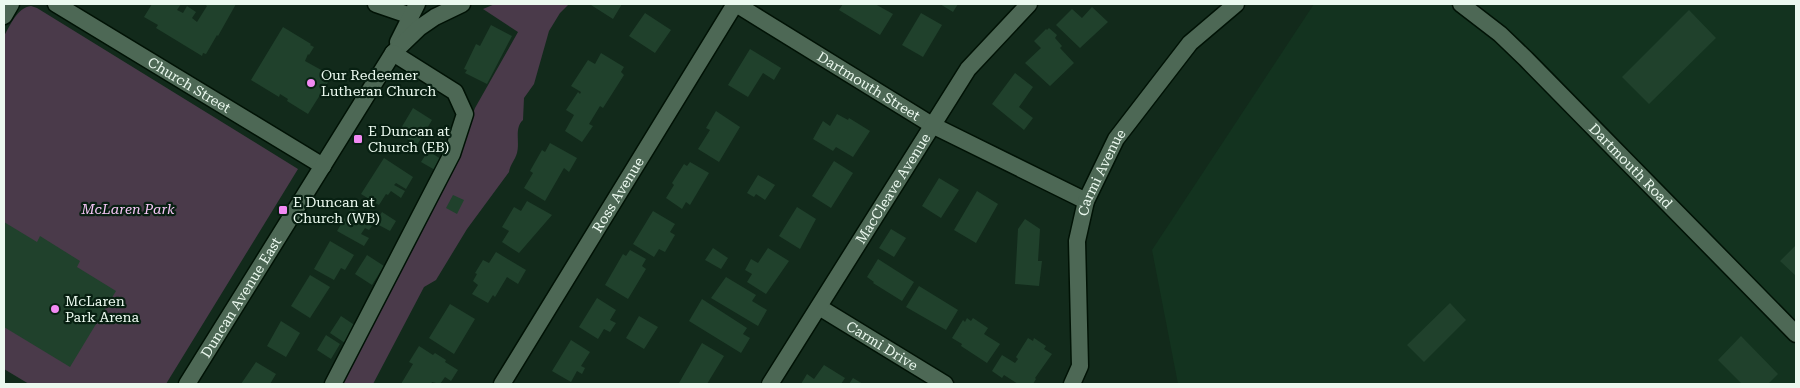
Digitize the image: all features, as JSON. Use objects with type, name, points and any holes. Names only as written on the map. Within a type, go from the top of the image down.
[{"type":"street","points":[[4,16],[12,4]]},
{"type":"street","name":"Church Street","points":[[56,4],[323,166]]},
{"type":"street","points":[[333,384],[452,154],[465,114],[455,92],[393,53],[414,10],[376,4]]},
{"type":"street","name":"Duncan Avenue East","points":[[187,384],[393,53],[419,28],[435,17],[462,4]]},
{"type":"street","name":"Dartmouth Street","points":[[735,4],[932,126],[1086,201]]},
{"type":"street","name":"Ross Avenue","points":[[502,384],[735,4]]},
{"type":"street","name":"MacCleave Avenue","points":[[770,384],[968,69],[1029,4]]},
{"type":"street","name":"Carmi Avenue","points":[[1072,384],[1080,366],[1078,241],[1086,201],[1116,139],[1190,43],[1236,4]]},
{"type":"street","name":"Dartmouth Road","points":[[1461,4],[1500,34],[1526,59],[1796,334]]},
{"type":"street","name":"Carmi Drive","points":[[819,307],[945,384]]},
{"type":"shaded area","points":[[1314,4],[1796,4],[1796,384],[1178,384],[1152,250]]},
{"type":"green space","points":[[495,4],[569,4],[560,13],[549,31],[534,84],[524,98],[523,120],[519,127],[516,156],[509,172],[467,229],[436,280],[424,287],[373,384],[341,384],[455,164],[475,108],[518,32],[483,9]]},
{"type":"green space","name":"McLaren Park","points":[[31,6],[298,169],[166,384],[29,384],[4,369],[4,36],[18,13]]},
{"type":"building","points":[[152,4],[181,4],[177,10],[183,13],[187,6],[196,12],[192,18],[197,22],[207,6],[204,4],[236,4],[218,36],[206,54],[203,53],[202,56],[156,28],[158,25],[144,17]]},
{"type":"building","points":[[591,4],[622,4],[613,19]]},
{"type":"building","points":[[843,4],[875,4],[893,14],[880,35],[839,10]]},
{"type":"building","points":[[940,4],[958,4],[953,12]]},
{"type":"building","points":[[1092,7],[1108,22],[1080,48],[1056,25],[1072,9],[1082,18]]},
{"type":"building","points":[[1689,10],[1716,38],[1649,104],[1622,77]]},
{"type":"building","points":[[645,13],[671,30],[655,53],[629,36]]},
{"type":"building","points":[[921,13],[942,25],[923,57],[902,45]]},
{"type":"building","points":[[491,25],[512,36],[487,84],[465,73],[467,70],[464,69],[476,44],[480,46]]},
{"type":"building","points":[[283,27],[314,47],[305,61],[332,76],[308,114],[287,101],[288,99],[280,94],[279,97],[251,80]]},
{"type":"building","points":[[1049,28],[1057,35],[1055,38],[1062,46],[1060,48],[1074,63],[1050,86],[1025,63],[1041,48],[1034,41]]},
{"type":"building","points":[[750,49],[781,68],[774,80],[763,73],[748,97],[728,85]]},
{"type":"building","points":[[601,53],[624,67],[621,72],[624,75],[603,108],[600,106],[589,124],[593,126],[582,142],[565,131],[574,115],[566,110],[578,92],[580,94],[581,92],[571,86],[588,60],[595,64]]},
{"type":"building","points":[[1015,73],[1033,87],[1019,107],[1033,118],[1024,130],[992,104]]},
{"type":"building","points":[[413,108],[432,120],[417,145],[403,136],[401,138],[397,135]]},
{"type":"building","points":[[716,111],[740,127],[719,162],[698,149],[710,130],[706,128]]},
{"type":"building","points":[[837,114],[848,120],[849,118],[870,131],[853,157],[836,147],[833,151],[813,139],[823,121],[830,126]]},
{"type":"building","points":[[550,143],[577,158],[569,172],[564,168],[545,201],[524,188],[533,173],[530,171],[542,150],[545,152]]},
{"type":"building","points":[[428,151],[441,159],[435,170],[421,162]]},
{"type":"building","points":[[384,158],[413,177],[406,189],[396,183],[394,185],[405,191],[401,198],[391,191],[388,195],[386,194],[379,205],[361,194]]},
{"type":"building","points":[[834,161],[853,173],[831,208],[812,196]]},
{"type":"building","points":[[690,162],[709,173],[690,205],[686,202],[682,209],[666,198],[674,185],[672,183],[684,164],[687,166]]},
{"type":"building","points":[[758,175],[775,185],[765,200],[756,194],[754,197],[747,193]]},
{"type":"building","points":[[939,178],[959,190],[941,218],[922,206]]},
{"type":"building","points":[[977,191],[998,204],[976,243],[954,230]]},
{"type":"building","points":[[453,195],[464,200],[457,214],[446,208]]},
{"type":"building","points":[[527,201],[552,215],[519,253],[502,242],[509,231],[502,227],[514,207],[521,211]]},
{"type":"building","points":[[797,207],[816,219],[800,249],[779,236]]},
{"type":"building","points":[[351,208],[371,219],[368,223],[372,226],[369,230],[365,228],[361,234],[369,238],[364,246],[337,231]]},
{"type":"building","points":[[653,211],[675,224],[670,232],[675,235],[665,252],[659,249],[654,257],[633,244]]},
{"type":"building","points":[[382,212],[396,221],[390,231],[375,223]]},
{"type":"building","points":[[1025,219],[1040,229],[1038,261],[1042,261],[1039,286],[1015,284],[1018,229]]},
{"type":"building","name":"McLaren Park Arena","points":[[4,222],[37,242],[40,236],[80,261],[77,267],[116,291],[70,367],[4,327]]},
{"type":"building","points":[[891,229],[906,238],[894,257],[879,248]]},
{"type":"building","points":[[330,241],[354,255],[345,270],[341,268],[334,280],[314,269]]},
{"type":"building","points":[[1796,245],[1796,276],[1780,261]]},
{"type":"building","points":[[713,248],[728,258],[721,269],[705,260]]},
{"type":"building","points":[[768,248],[789,261],[766,294],[747,282],[752,274],[745,270],[751,259],[758,263]]},
{"type":"building","points":[[630,250],[646,259],[642,266],[646,269],[628,299],[605,285],[623,254],[626,256]]},
{"type":"building","points":[[496,252],[526,270],[518,284],[507,277],[495,297],[493,295],[488,303],[472,294],[478,285],[473,281],[477,274],[475,273],[483,260],[489,263]]},
{"type":"building","points":[[367,255],[384,266],[372,285],[355,274]]},
{"type":"building","points":[[878,259],[914,282],[902,301],[873,283],[867,277]]},
{"type":"building","points":[[310,275],[330,287],[310,318],[291,306]]},
{"type":"building","points":[[726,277],[756,295],[752,301],[767,310],[758,326],[711,298]]},
{"type":"building","points":[[919,286],[958,310],[946,330],[906,307]]},
{"type":"building","points":[[597,298],[616,310],[610,320],[616,323],[610,332],[604,329],[598,339],[579,327]]},
{"type":"building","points":[[702,299],[747,328],[743,334],[750,338],[741,353],[689,321]]},
{"type":"building","points":[[1450,303],[1466,320],[1424,362],[1407,345]]},
{"type":"building","points":[[450,304],[475,319],[454,354],[429,338]]},
{"type":"building","points":[[341,316],[356,326],[345,343],[330,333]]},
{"type":"building","points":[[639,316],[658,327],[644,349],[626,338]]},
{"type":"building","points":[[967,318],[971,321],[973,318],[988,328],[984,334],[1000,344],[987,363],[952,338],[963,320],[965,322]]},
{"type":"building","points":[[281,321],[300,333],[286,357],[267,346]]},
{"type":"building","points":[[326,335],[340,344],[331,359],[317,350]]},
{"type":"building","points":[[1741,336],[1778,374],[1768,384],[1742,384],[1718,360]]},
{"type":"building","points":[[1028,338],[1033,341],[1034,338],[1046,346],[1044,349],[1052,354],[1035,378],[1033,384],[1018,384],[1004,375],[1002,378],[992,371],[1002,355],[1015,363],[1018,359],[1016,357]]},
{"type":"building","points":[[571,340],[590,352],[581,366],[585,368],[582,374],[577,371],[571,382],[552,371]]},
{"type":"building","points":[[702,343],[724,356],[707,384],[679,383]]},
{"type":"building","points":[[419,346],[433,355],[435,353],[458,370],[451,381],[445,377],[440,384],[432,382],[431,384],[401,384],[413,364],[409,362]]},
{"type":"building","points":[[256,362],[276,374],[270,384],[241,384]]},
{"type":"building","points":[[824,365],[845,378],[841,384],[801,384],[807,374],[814,379]]},
{"type":"building","points":[[853,378],[863,384],[849,384]]},
{"type":"place","name":"Our Redeemer Lutheran Church","points":[[311,83]]},
{"type":"place","name":"E Duncan at Church (EB)","points":[[358,139]]},
{"type":"place","name":"E Duncan at Church (WB)","points":[[283,210]]},
{"type":"place","name":"McLaren Park Arena","points":[[55,309]]}]
